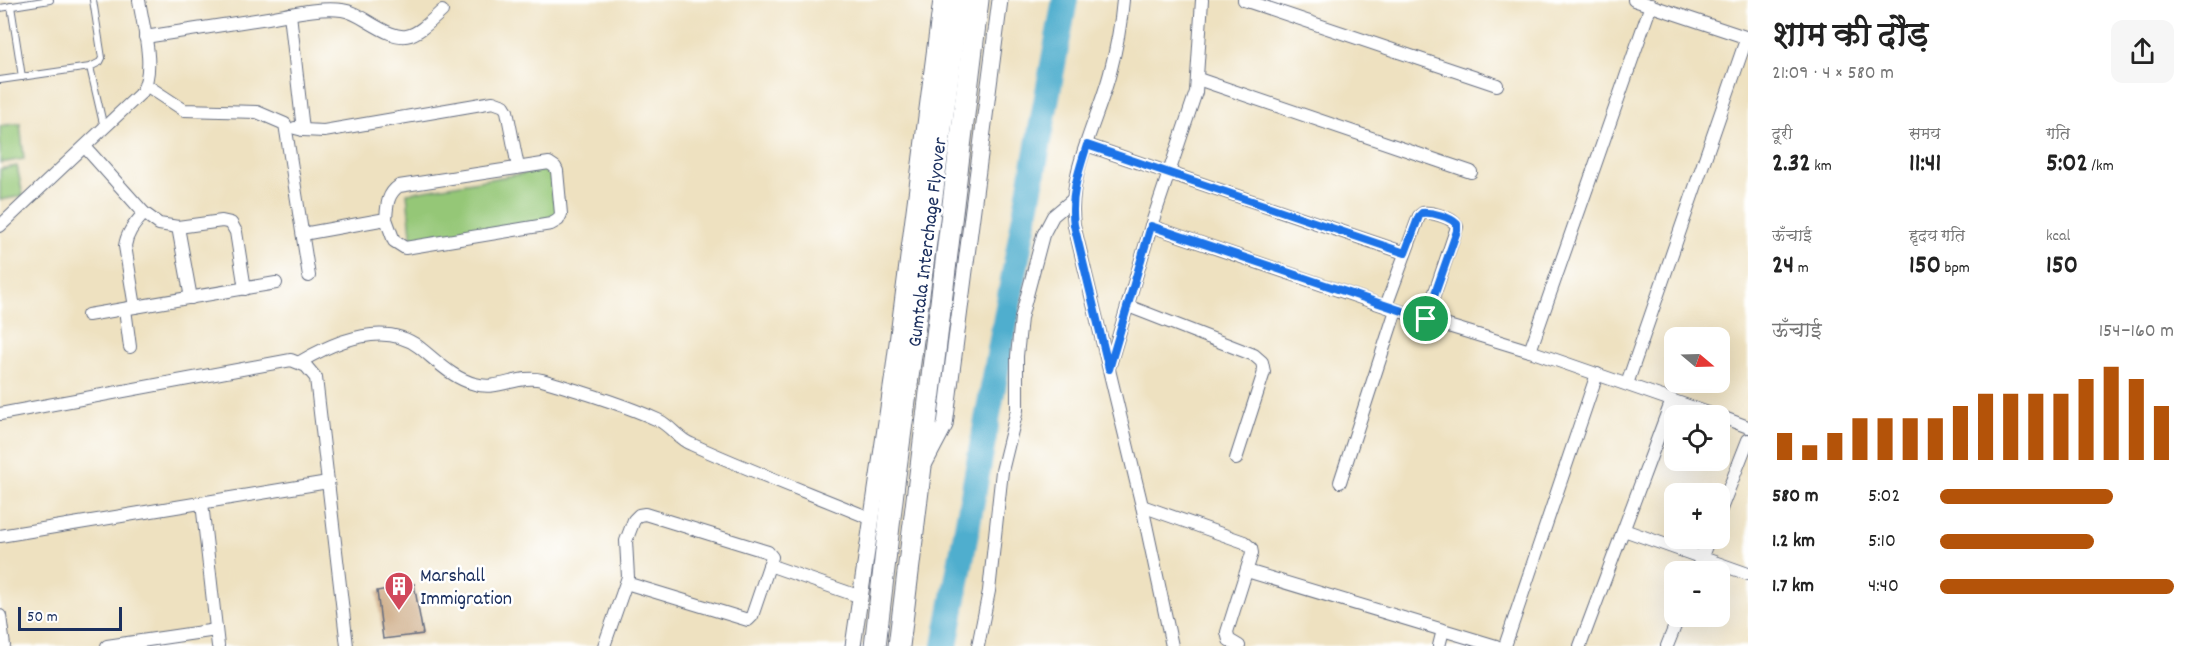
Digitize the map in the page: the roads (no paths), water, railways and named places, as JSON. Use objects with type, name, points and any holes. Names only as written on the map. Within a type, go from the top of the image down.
[{"type":"highway","name":"Gumtala Interchage Flyover","points":[[875,646],[886,482],[901,432],[958,0]]},
{"type":"highway","name":"Gumtala Interchage Flyover","points":[[899,646],[978,0]]},
{"type":"street","points":[[0,226],[136,99],[146,85],[149,64],[139,0]]},
{"type":"street","points":[[853,646],[872,519],[886,482],[893,374],[941,0]]},
{"type":"street","points":[[921,471],[945,425],[1000,0]]},
{"type":"street","points":[[1123,0],[1110,73],[1076,179],[1072,200],[1074,225],[1142,506],[1172,646]]},
{"type":"street","points":[[1109,369],[1151,226],[1192,106],[1198,79],[1202,0]]},
{"type":"street","points":[[1244,0],[1497,85]]},
{"type":"street","points":[[1627,384],[1747,37],[1634,0]]},
{"type":"street","points":[[1530,351],[1651,5]]},
{"type":"street","points":[[145,37],[290,14],[343,10],[352,12],[387,33],[406,36],[414,35],[423,29],[442,11]]},
{"type":"street","points":[[290,14],[303,130]]},
{"type":"street","points":[[1198,79],[1471,172]]},
{"type":"street","points":[[146,85],[184,110],[257,112],[303,130],[324,130],[493,102],[504,106],[507,111],[518,167]]},
{"type":"street","points":[[285,124],[309,276]]},
{"type":"street","points":[[1087,145],[1405,253]]},
{"type":"street","points":[[85,147],[144,213],[159,224],[178,227],[222,221],[234,226],[245,289]]},
{"type":"street","points":[[549,163],[555,167],[561,214],[555,223],[405,248],[394,241],[387,219],[389,198],[399,186],[549,163]]},
{"type":"street","points":[[978,646],[989,591],[1002,471],[1017,410],[1017,356],[1021,318],[1043,235],[1058,211],[1072,200]]},
{"type":"street","points":[[1340,482],[1405,253],[1419,216],[1428,212],[1453,220],[1457,224],[1457,231],[1426,319]]},
{"type":"street","points":[[130,347],[130,308],[125,246],[128,234],[144,213]]},
{"type":"street","points":[[303,234],[387,219]]},
{"type":"street","points":[[1151,226],[1686,405]]},
{"type":"street","points":[[178,227],[191,298]]},
{"type":"street","points":[[88,315],[276,283]]},
{"type":"street","points":[[1128,306],[1254,355],[1263,362],[1264,372],[1236,459]]},
{"type":"street","points":[[300,362],[324,348],[351,339],[370,336],[399,336],[418,346],[462,380],[488,386],[526,378],[572,389],[660,421],[688,444],[872,519]]},
{"type":"street","points":[[0,414],[291,360],[300,362],[312,371],[316,378],[347,646]]},
{"type":"street","points":[[1505,646],[1598,374]]},
{"type":"street","points":[[1580,646],[1672,400]]},
{"type":"street","points":[[1730,420],[1748,426]]},
{"type":"street","points":[[1730,492],[1744,463],[1748,440]]},
{"type":"street","points":[[0,536],[327,482]]},
{"type":"street","points":[[202,503],[218,646]]},
{"type":"street","points":[[1142,506],[1244,543],[1251,548],[1252,553],[1227,632],[1229,640],[1239,646]]},
{"type":"street","points":[[604,646],[626,583],[629,565],[626,541],[634,520],[642,514],[768,552],[772,557],[752,616],[747,620],[626,583]]},
{"type":"street","points":[[1624,530],[1748,574]]},
{"type":"street","points":[[1700,561],[1705,549]]},
{"type":"street","points":[[769,565],[861,597]]},
{"type":"street","points":[[1246,571],[1496,646]]},
{"type":"street","points":[[0,616],[4,646]]},
{"type":"street","points":[[1667,646],[1675,627]]},
{"type":"street","points":[[107,646],[216,630]]},
{"type":"street","points":[[1438,646],[1443,630]]},
{"type":"lane","points":[[0,8],[50,0]]},
{"type":"lane","points":[[0,80],[90,67],[100,62],[102,58],[93,0]]},
{"type":"lane","points":[[11,6],[22,77]]},
{"type":"lane","points":[[90,67],[104,129]]},
{"type":"waterway","points":[[945,646],[1065,0]]},
{"type":"place","name":"Marshall Immigration","points":[[399,612]]}]
